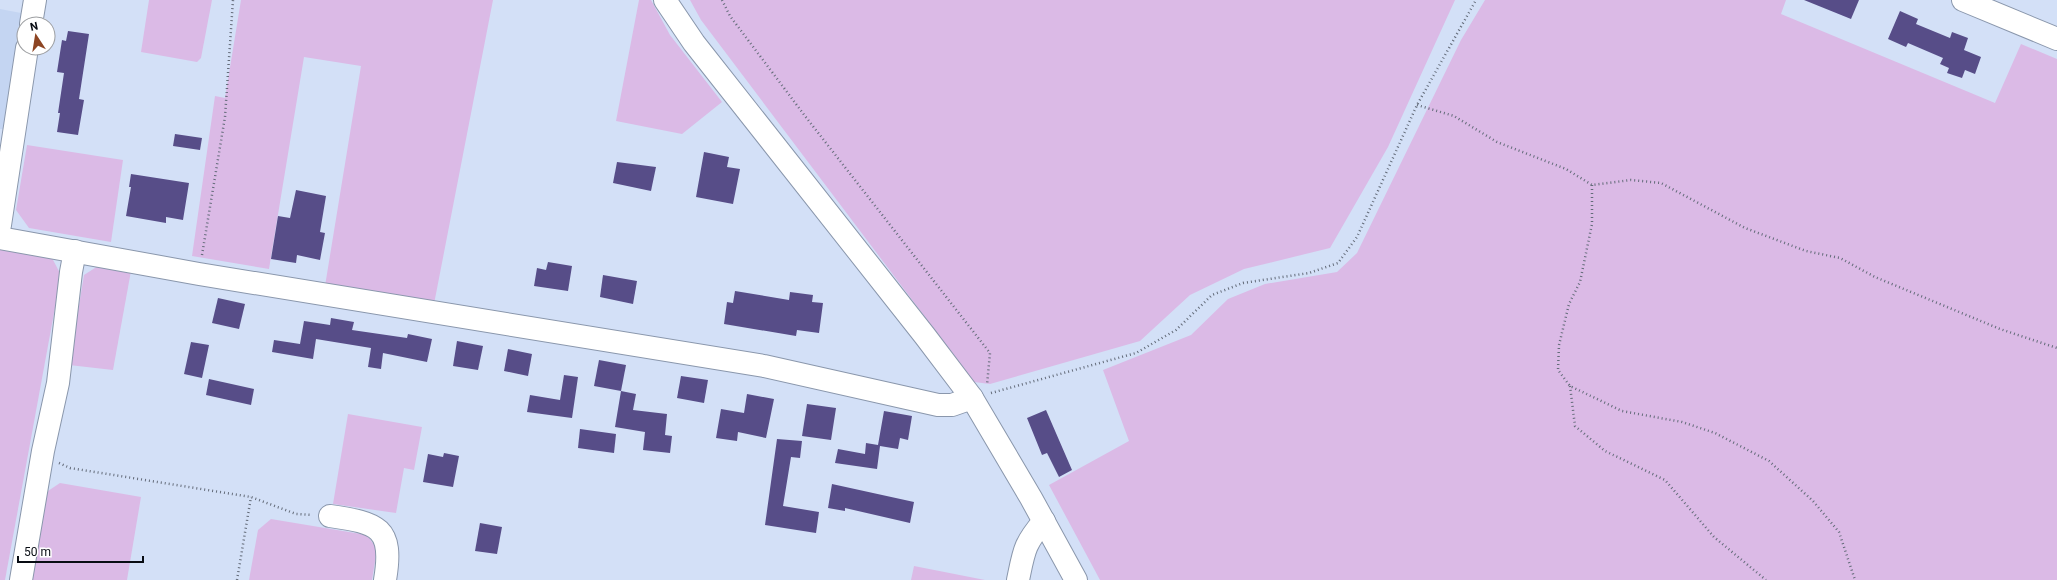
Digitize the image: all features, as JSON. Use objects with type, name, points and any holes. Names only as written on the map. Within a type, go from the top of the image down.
[{"type":"street","points":[[32,16],[35,0]]},
{"type":"street","points":[[665,0],[694,44],[925,336],[979,393],[1044,521],[1076,580]]},
{"type":"street","points":[[1964,0],[2057,39]]},
{"type":"street","points":[[0,225],[26,56]]},
{"type":"street","points":[[0,238],[199,274],[764,366],[938,405],[952,405],[979,393]]},
{"type":"street","points":[[21,580],[43,451],[58,383],[71,272],[75,251]]},
{"type":"street","points":[[330,516],[359,520],[372,524],[382,532],[388,551],[385,580]]},
{"type":"street","points":[[1018,580],[1024,551],[1030,538],[1044,521]]},
{"type":"path","points":[[199,274],[225,117],[233,0]]},
{"type":"path","points":[[722,0],[730,16],[804,116],[990,353],[979,393],[1136,353],[1176,330],[1212,295],[1243,283],[1309,273],[1338,263],[1357,237],[1417,105],[1476,0]]},
{"type":"path","points":[[1417,105],[1454,116],[1496,142],[1566,169],[1592,184],[1631,180],[1661,183],[1745,228],[1806,251],[1840,258],[1875,277],[1993,326],[2057,348]]},
{"type":"path","points":[[1592,184],[1592,224],[1580,282],[1569,304],[1559,345],[1558,370],[1570,386],[1622,411],[1682,422],[1715,433],[1768,461],[1814,501],[1838,532],[1855,580]]},
{"type":"path","points":[[1570,386],[1575,426],[1605,451],[1665,480],[1714,537],[1766,580]]},
{"type":"path","points":[[43,451],[54,461],[70,468],[251,496],[296,514],[330,516]]},
{"type":"path","points":[[237,580],[251,496]]},
{"type":"shaded area","points":[[149,0],[212,0],[201,58],[197,62],[141,52]]},
{"type":"shaded area","points":[[241,0],[493,0],[434,304],[325,286],[361,66],[304,57],[269,269],[192,256],[215,96],[225,98]]},
{"type":"shaded area","points":[[639,0],[651,0],[670,35],[722,102],[682,134],[616,121]]},
{"type":"shaded area","points":[[690,0],[1455,0],[1388,147],[1330,248],[1244,269],[1190,295],[1140,341],[990,384],[974,382],[701,20]]},
{"type":"shaded area","points":[[1485,0],[1786,0],[1781,14],[1995,103],[2021,44],[2057,59],[2057,580],[1100,580],[1049,485],[1129,441],[1103,370],[1191,335],[1228,299],[1265,284],[1337,272],[1357,253],[1461,40]]},
{"type":"shaded area","points":[[0,9],[21,13],[21,16],[16,16],[16,45],[3,129],[0,129]]},
{"type":"shaded area","points":[[27,145],[123,160],[111,242],[29,228],[16,210]]},
{"type":"shaded area","points":[[0,249],[52,258],[61,275],[5,580],[0,580]]},
{"type":"shaded area","points":[[98,266],[131,271],[113,370],[69,365],[84,275]]},
{"type":"shaded area","points":[[348,414],[422,427],[414,470],[404,468],[396,513],[333,504]]},
{"type":"shaded area","points":[[60,483],[141,497],[127,580],[30,580],[45,493]]},
{"type":"shaded area","points":[[271,519],[367,535],[377,549],[372,580],[249,580],[258,530]]},
{"type":"shaded area","points":[[914,566],[985,580],[911,580]]},
{"type":"building","points":[[1804,0],[1859,0],[1851,19]]},
{"type":"building","points":[[1900,11],[1918,19],[1916,24],[1950,38],[1952,32],[1968,38],[1964,50],[1981,57],[1975,74],[1965,70],[1962,78],[1947,73],[1949,68],[1940,64],[1943,58],[1908,43],[1906,47],[1888,39]]},
{"type":"building","points":[[68,31],[89,34],[79,99],[84,100],[78,135],[57,132],[60,113],[58,113],[64,73],[57,72],[62,40],[66,41]]},
{"type":"building","points":[[175,134],[202,138],[200,150],[173,146]]},
{"type":"building","points":[[704,152],[729,157],[727,167],[740,169],[733,204],[696,197]]},
{"type":"building","points":[[617,162],[656,167],[651,191],[613,183]]},
{"type":"building","points":[[131,174],[189,183],[183,220],[166,217],[166,223],[126,216],[131,187],[129,187]]},
{"type":"building","points":[[296,190],[326,196],[320,232],[325,233],[320,260],[297,255],[296,263],[271,259],[278,216],[290,218]]},
{"type":"building","points":[[548,262],[572,266],[568,291],[534,286],[537,268],[546,270]]},
{"type":"building","points":[[603,275],[637,281],[633,304],[600,297]]},
{"type":"building","points":[[735,291],[789,300],[790,292],[813,295],[812,302],[823,303],[819,333],[797,330],[796,336],[724,324],[727,302],[733,303]]},
{"type":"building","points":[[218,298],[245,304],[239,329],[212,323]]},
{"type":"building","points":[[331,318],[354,322],[352,330],[407,338],[408,334],[432,339],[427,362],[383,353],[381,369],[368,367],[371,348],[316,339],[313,359],[272,352],[274,340],[300,344],[304,321],[330,325]]},
{"type":"building","points":[[457,341],[483,346],[478,370],[453,366]]},
{"type":"building","points":[[191,342],[209,345],[202,378],[184,374]]},
{"type":"building","points":[[508,349],[532,354],[528,376],[504,371]]},
{"type":"building","points":[[599,360],[626,365],[621,391],[594,386]]},
{"type":"building","points":[[564,375],[578,377],[572,418],[527,412],[530,395],[560,400]]},
{"type":"building","points":[[681,376],[708,380],[704,403],[677,398]]},
{"type":"building","points":[[209,379],[254,389],[251,405],[206,395]]},
{"type":"building","points":[[621,391],[636,394],[633,410],[667,414],[665,435],[672,436],[670,453],[643,450],[645,432],[615,427]]},
{"type":"building","points":[[747,394],[774,399],[766,438],[738,432],[737,441],[716,438],[721,409],[744,413]]},
{"type":"building","points":[[807,404],[836,408],[831,440],[802,436]]},
{"type":"building","points":[[1046,410],[1072,470],[1059,477],[1047,453],[1042,455],[1027,418]]},
{"type":"building","points":[[884,411],[912,416],[908,440],[900,438],[898,449],[880,446],[877,469],[835,463],[838,449],[865,454],[866,443],[878,445]]},
{"type":"building","points":[[580,429],[616,434],[614,453],[578,448]]},
{"type":"building","points":[[777,439],[802,441],[800,458],[791,457],[783,506],[819,512],[816,533],[765,525]]},
{"type":"building","points":[[444,453],[459,456],[453,487],[423,482],[428,454],[443,457]]},
{"type":"building","points":[[832,484],[914,502],[910,523],[845,508],[845,511],[828,508]]},
{"type":"building","points":[[480,523],[502,527],[497,554],[475,551]]}]
